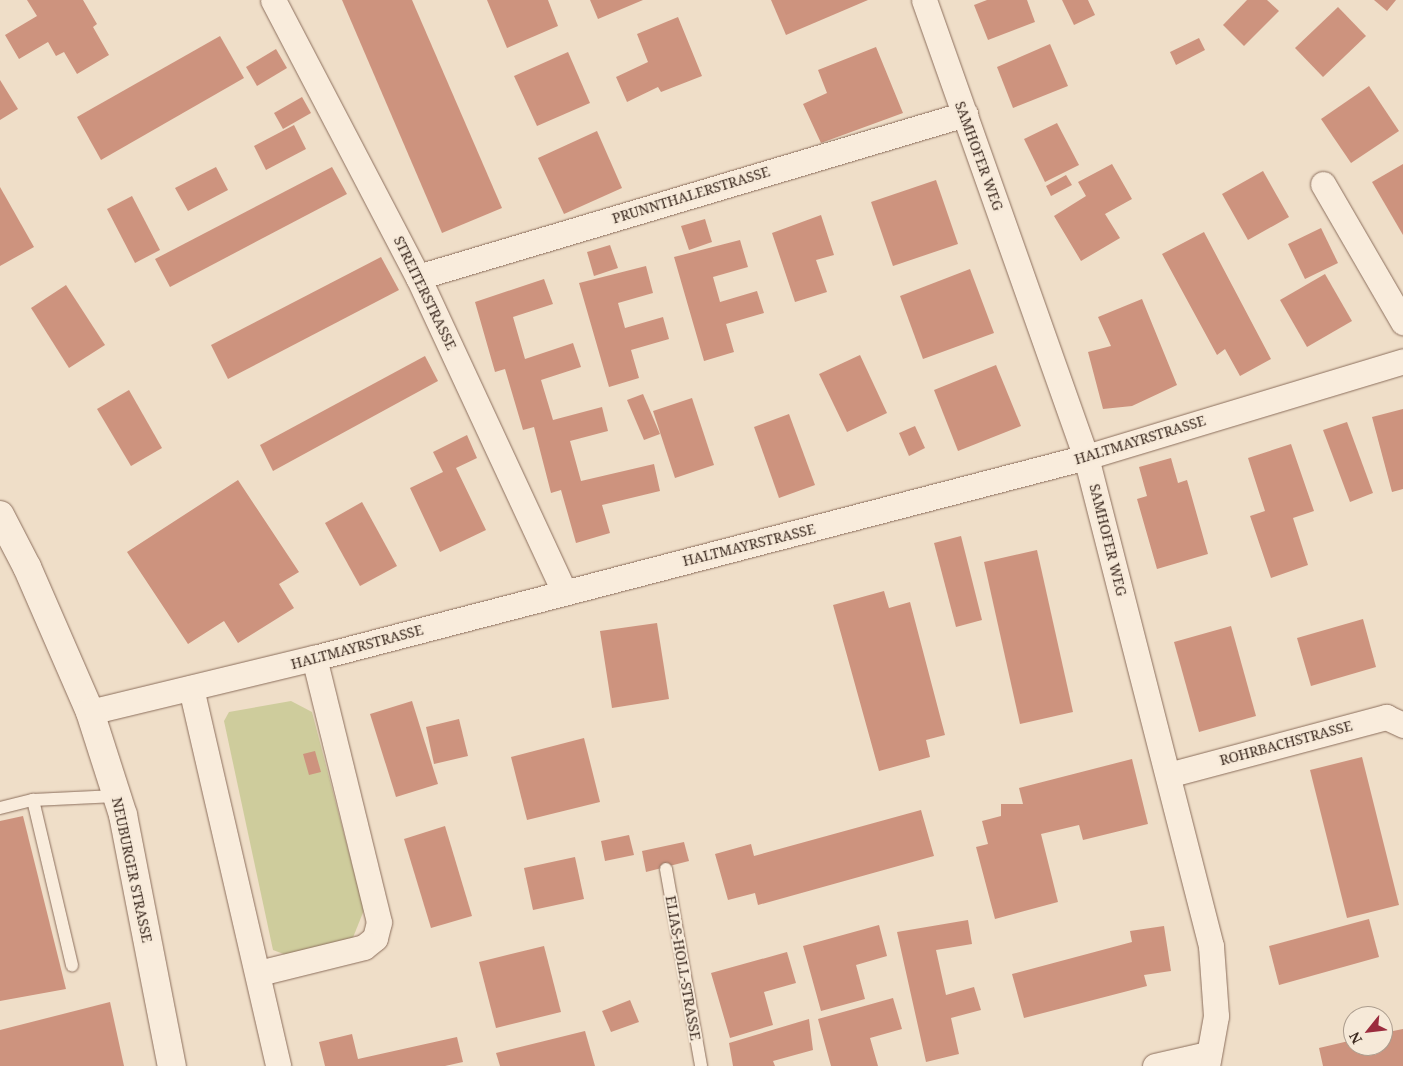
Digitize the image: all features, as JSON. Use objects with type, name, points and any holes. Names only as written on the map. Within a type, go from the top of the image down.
[{"type":"main road","name":"NEUBURGER STRASSE","points":[[0,515],[27,567],[90,712],[116,796],[172,1066]]},
{"type":"street","name":"STREITERSTRASSE","points":[[273,0],[418,277],[564,592]]},
{"type":"street","name":"SAMHOFER WEG","points":[[924,0],[1086,457],[1211,946],[1216,1016],[1207,1060]]},
{"type":"street","name":"PRUNNTHALERSTRASSE","points":[[418,277],[964,114]]},
{"type":"street","points":[[1322,184],[1403,322]]},
{"type":"street","name":"HALTMAYRSTRASSE","points":[[90,712],[314,658],[1086,457],[1403,361]]},
{"type":"street","points":[[259,973],[364,947],[376,938],[379,922],[314,658]]},
{"type":"street","points":[[191,688],[259,973],[278,1066]]},
{"type":"street","name":"ROHRBACHSTRASSE","points":[[1168,776],[1386,717],[1403,725]]},
{"type":"street","points":[[1155,1066],[1207,1060]]},
{"type":"lane","points":[[0,808],[33,800],[116,796]]},
{"type":"lane","points":[[33,800],[72,966]]},
{"type":"lane","name":"ELIAS-HOLL-STRASSE","points":[[666,869],[701,1066]]},
{"type":"shaded area","points":[[291,701],[312,712],[364,910],[352,940],[289,956],[273,950],[224,721],[229,712]]},
{"type":"building","points":[[27,0],[83,0],[97,24],[93,27],[109,55],[77,74],[64,52],[56,56],[48,42],[19,59],[5,35],[37,16]]},
{"type":"building","points":[[342,0],[412,0],[502,208],[442,233]]},
{"type":"building","points":[[487,0],[548,0],[558,26],[507,48]]},
{"type":"building","points":[[590,0],[643,0],[598,19]]},
{"type":"building","points":[[771,0],[868,0],[786,35]]},
{"type":"building","points":[[987,0],[1027,0],[1035,22],[988,40],[974,5]]},
{"type":"building","points":[[1062,0],[1088,0],[1095,15],[1074,25]]},
{"type":"building","points":[[1247,0],[1267,0],[1279,11],[1244,46],[1223,25]]},
{"type":"building","points":[[1374,0],[1396,0],[1387,11]]},
{"type":"building","points":[[1338,7],[1366,36],[1323,77],[1295,48]]},
{"type":"building","points":[[678,17],[702,76],[661,92],[658,87],[627,102],[616,77],[648,62],[637,34]]},
{"type":"building","points":[[220,36],[244,78],[101,160],[77,117]]},
{"type":"building","points":[[1199,38],[1205,50],[1176,65],[1170,52]]},
{"type":"building","points":[[1050,44],[1068,86],[1013,108],[997,67]]},
{"type":"building","points":[[876,47],[903,113],[821,143],[803,104],[827,93],[818,70]]},
{"type":"building","points":[[276,49],[287,68],[257,86],[246,67]]},
{"type":"building","points":[[568,52],[590,103],[537,126],[514,76]]},
{"type":"building","points":[[0,80],[18,109],[0,120]]},
{"type":"building","points":[[1369,86],[1399,131],[1351,163],[1321,119]]},
{"type":"building","points":[[302,97],[311,113],[283,129],[274,113]]},
{"type":"building","points":[[1057,123],[1079,165],[1045,182],[1024,139]]},
{"type":"building","points":[[294,125],[306,149],[266,170],[254,146]]},
{"type":"building","points":[[597,131],[622,188],[564,214],[538,158]]},
{"type":"building","points":[[1112,164],[1132,199],[1105,214],[1120,238],[1081,261],[1054,216],[1086,196],[1078,182]]},
{"type":"building","points":[[1403,164],[1403,235],[1372,182]]},
{"type":"building","points":[[216,167],[228,190],[188,211],[175,188]]},
{"type":"building","points":[[332,167],[347,194],[170,287],[155,259]]},
{"type":"building","points":[[1263,171],[1289,217],[1248,240],[1222,194]]},
{"type":"building","points":[[1066,175],[1072,185],[1051,196],[1046,186]]},
{"type":"building","points":[[936,180],[958,244],[893,266],[871,202]]},
{"type":"building","points":[[0,187],[34,247],[0,266]]},
{"type":"building","points":[[132,196],[160,250],[135,263],[107,209]]},
{"type":"building","points":[[821,215],[834,255],[816,260],[827,292],[795,302],[772,233]]},
{"type":"building","points":[[705,219],[712,242],[689,250],[681,226]]},
{"type":"building","points":[[1321,228],[1338,263],[1305,279],[1288,244]]},
{"type":"building","points":[[1204,232],[1271,359],[1240,376],[1225,349],[1217,355],[1162,254]]},
{"type":"building","points":[[740,240],[748,267],[713,277],[720,302],[757,291],[764,313],[726,324],[734,352],[704,361],[674,257]]},
{"type":"building","points":[[610,245],[618,268],[594,276],[587,252]]},
{"type":"building","points":[[381,257],[399,290],[228,379],[211,345]]},
{"type":"building","points":[[646,266],[653,293],[618,303],[625,328],[663,317],[669,339],[631,350],[639,378],[609,387],[579,283]]},
{"type":"building","points":[[970,269],[994,333],[923,359],[900,296]]},
{"type":"building","points":[[1325,274],[1352,321],[1307,347],[1280,300]]},
{"type":"building","points":[[544,279],[553,304],[513,317],[525,359],[573,343],[581,367],[541,380],[553,420],[602,407],[608,431],[570,441],[581,481],[654,464],[660,491],[602,505],[610,533],[576,543],[561,490],[551,493],[534,427],[523,430],[505,369],[495,372],[475,302]]},
{"type":"building","points":[[66,285],[105,345],[69,368],[31,308]]},
{"type":"building","points":[[1142,299],[1177,385],[1132,406],[1103,409],[1088,352],[1111,346],[1098,317]]},
{"type":"building","points":[[860,355],[887,413],[847,432],[819,374]]},
{"type":"building","points":[[425,356],[438,381],[273,471],[260,445]]},
{"type":"building","points":[[996,365],[1021,426],[958,451],[934,390]]},
{"type":"building","points":[[129,390],[162,448],[131,466],[97,409]]},
{"type":"building","points":[[643,394],[660,434],[644,440],[627,400]]},
{"type":"building","points":[[692,398],[714,465],[675,478],[653,411]]},
{"type":"building","points":[[1403,409],[1403,489],[1392,492],[1372,417]]},
{"type":"building","points":[[789,414],[815,485],[779,498],[754,427]]},
{"type":"building","points":[[1347,422],[1373,493],[1350,502],[1323,430]]},
{"type":"building","points":[[915,426],[925,448],[909,456],[899,433]]},
{"type":"building","points":[[467,435],[477,458],[456,468],[486,530],[440,552],[410,488],[443,472],[433,452]]},
{"type":"building","points":[[1291,444],[1314,511],[1293,518],[1308,565],[1271,578],[1250,516],[1265,511],[1248,458]]},
{"type":"building","points":[[1171,458],[1178,483],[1187,480],[1208,554],[1157,569],[1137,499],[1147,496],[1139,467]]},
{"type":"building","points":[[238,480],[299,572],[279,584],[294,608],[238,643],[224,621],[188,644],[127,552]]},
{"type":"building","points":[[362,502],[397,566],[360,586],[325,523]]},
{"type":"building","points":[[961,536],[982,620],[956,627],[934,543]]},
{"type":"building","points":[[1037,550],[1073,712],[1020,724],[984,562]]},
{"type":"building","points":[[884,591],[889,608],[910,602],[945,735],[926,740],[930,757],[879,771],[833,605]]},
{"type":"building","points":[[1363,619],[1376,667],[1311,686],[1297,638]]},
{"type":"building","points":[[657,623],[669,699],[612,708],[600,631]]},
{"type":"building","points":[[1231,626],[1256,716],[1199,732],[1174,642]]},
{"type":"building","points":[[412,701],[438,784],[396,797],[370,714]]},
{"type":"building","points":[[459,719],[468,756],[434,764],[426,727]]},
{"type":"building","points":[[584,738],[600,802],[527,820],[511,757]]},
{"type":"building","points":[[315,751],[321,772],[309,775],[303,754]]},
{"type":"building","points":[[1362,757],[1399,905],[1347,918],[1310,770]]},
{"type":"building","points":[[1132,759],[1148,824],[1083,840],[1079,825],[1041,834],[1058,902],[995,919],[976,847],[988,844],[982,821],[1001,816],[1001,804],[1023,804],[1019,788]]},
{"type":"building","points":[[921,810],[934,856],[758,905],[755,893],[728,900],[715,854],[751,844],[754,856]]},
{"type":"building","points":[[23,816],[66,989],[0,1001],[0,821]]},
{"type":"building","points":[[445,826],[472,916],[431,928],[404,839]]},
{"type":"building","points":[[629,835],[634,855],[605,861],[601,841]]},
{"type":"building","points":[[684,842],[689,861],[646,872],[642,851]]},
{"type":"building","points":[[575,857],[584,899],[533,910],[524,868]]},
{"type":"building","points":[[1369,919],[1379,957],[1279,985],[1269,946]]},
{"type":"building","points":[[968,920],[972,944],[936,950],[946,995],[974,987],[981,1010],[951,1018],[959,1054],[926,1062],[897,932]]},
{"type":"building","points":[[879,925],[887,956],[856,965],[865,999],[821,1011],[803,946]]},
{"type":"building","points":[[1164,926],[1171,971],[1144,975],[1147,986],[1024,1018],[1012,974],[1132,942],[1130,931]]},
{"type":"building","points":[[544,946],[561,1012],[496,1028],[479,962]]},
{"type":"building","points":[[787,952],[796,983],[764,992],[773,1025],[730,1038],[711,973]]},
{"type":"building","points":[[893,998],[902,1029],[870,1038],[878,1066],[831,1066],[818,1019]]},
{"type":"building","points":[[630,1000],[639,1022],[611,1032],[602,1011]]},
{"type":"building","points":[[110,1002],[124,1066],[0,1066],[0,1030]]},
{"type":"building","points":[[809,1019],[813,1050],[773,1061],[775,1066],[733,1066],[729,1043]]},
{"type":"building","points":[[1403,1029],[1403,1066],[1323,1066],[1319,1048],[1343,1042],[1343,1056],[1393,1056],[1393,1031]]},
{"type":"building","points":[[585,1031],[595,1066],[500,1066],[496,1053]]},
{"type":"building","points":[[352,1034],[358,1059],[457,1037],[463,1062],[445,1066],[325,1066],[319,1042]]}]
